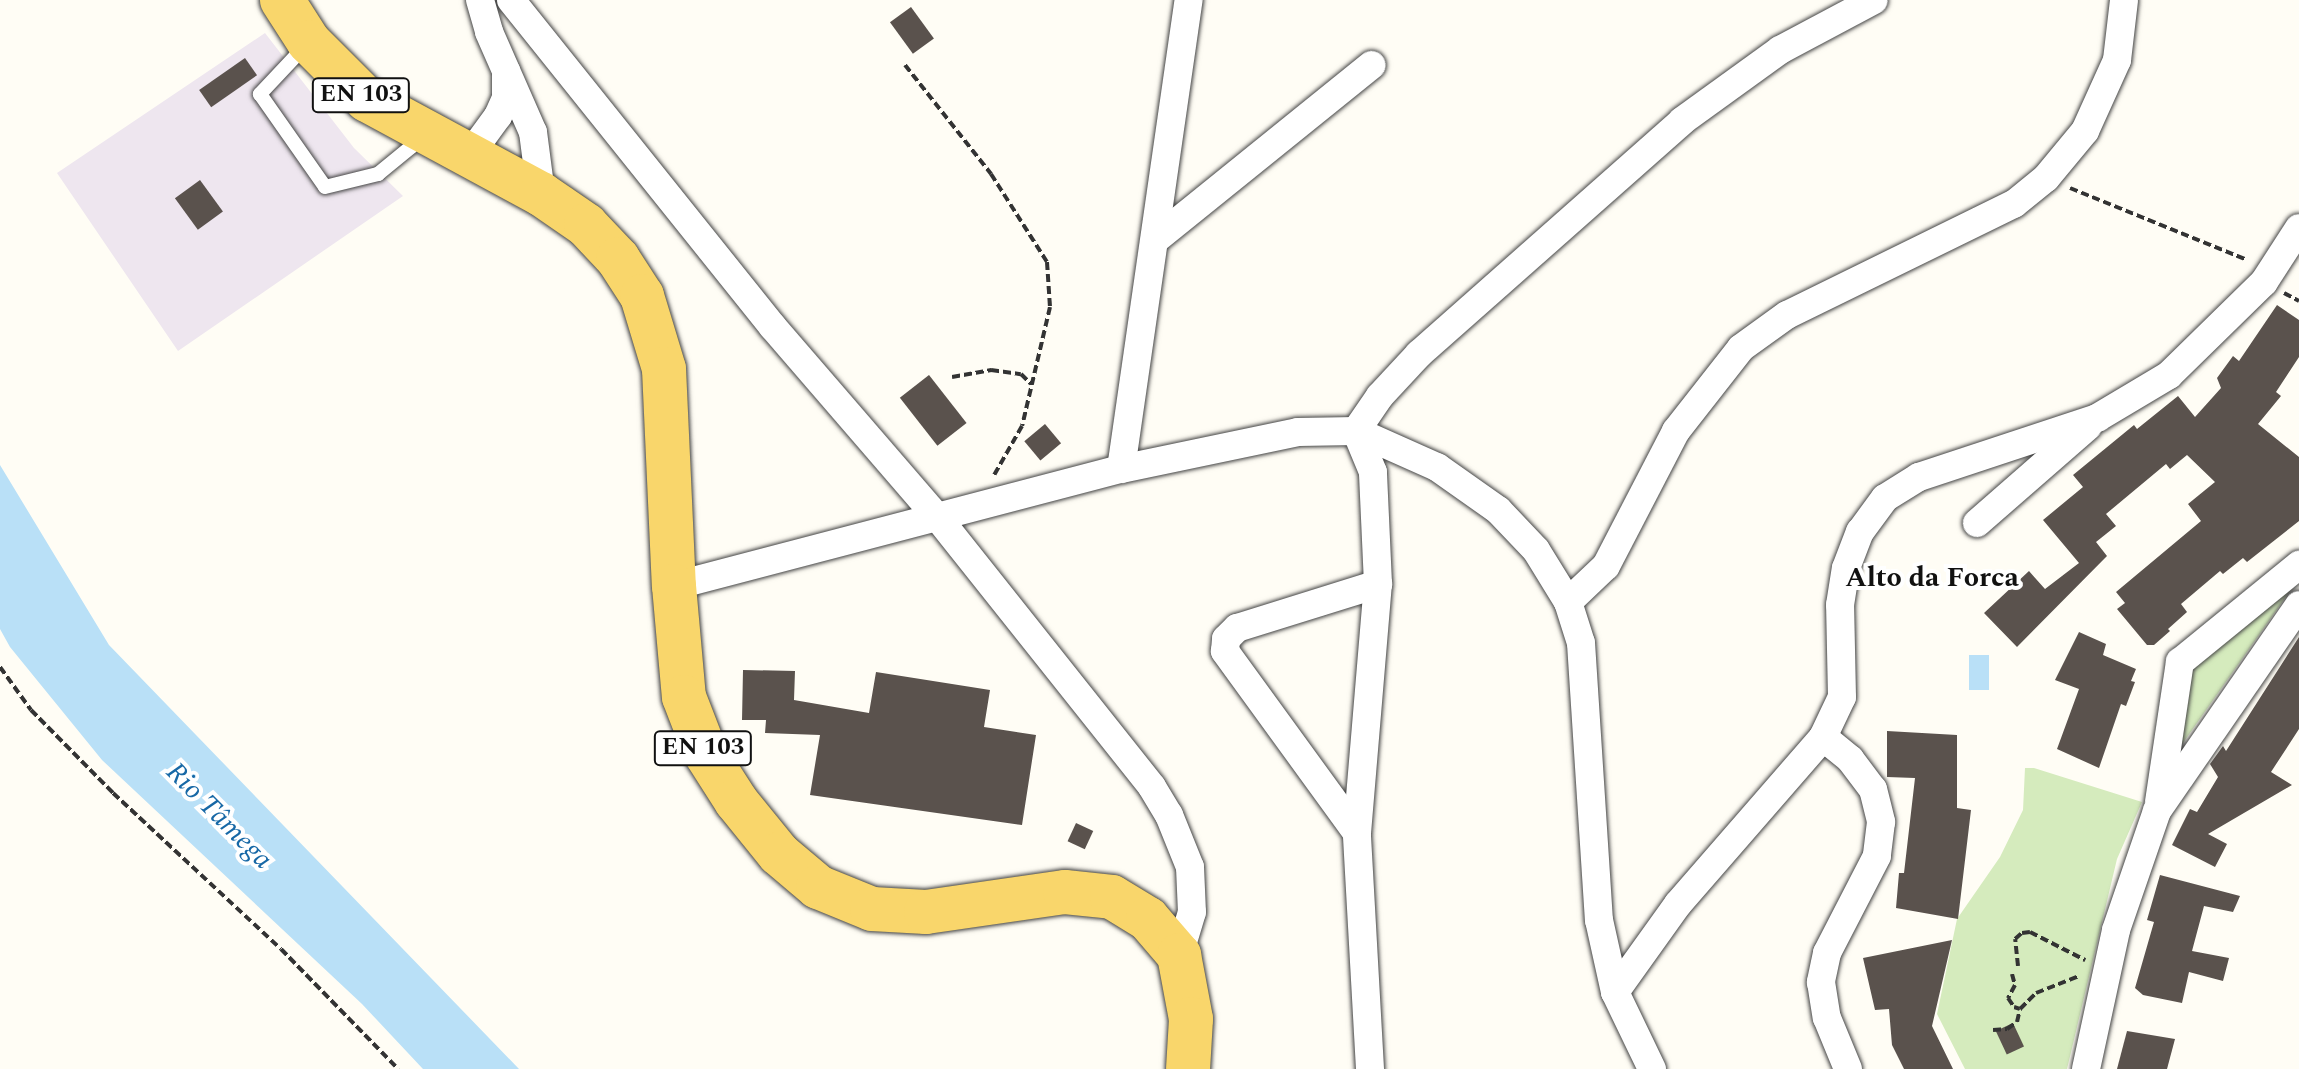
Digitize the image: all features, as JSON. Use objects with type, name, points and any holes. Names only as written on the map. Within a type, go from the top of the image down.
[{"type":"main road","name":"EN 103","points":[[282,0],[309,42],[367,100],[541,194],[586,225],[618,259],[642,296],[656,332],[664,369],[674,586],[684,697],[706,754],[736,801],[779,854],[818,887],[872,909],[926,912],[1065,892],[1112,897],[1148,919],[1179,955]]},
{"type":"main road","points":[[1179,955],[1191,1019],[1188,1069]]},
{"type":"street","points":[[480,0],[489,32],[533,132],[541,194]]},
{"type":"street","points":[[511,0],[773,327],[939,519],[1134,763],[1169,815],[1190,867],[1192,912],[1179,955]]},
{"type":"street","points":[[1121,469],[1189,0]]},
{"type":"street","points":[[1356,431],[1380,396],[1419,354],[1682,121],[1780,50],[1874,0]]},
{"type":"street","points":[[1568,602],[1606,566],[1676,431],[1741,348],[1787,315],[2014,204],[2046,178],[2085,131],[2117,60],[2124,0]]},
{"type":"street","points":[[1156,239],[1372,65]]},
{"type":"street","points":[[468,157],[498,116],[506,98],[506,71]]},
{"type":"street","points":[[1977,523],[2097,418],[2169,375],[2264,282],[2299,228]]},
{"type":"street","points":[[1615,992],[1678,904],[1823,737],[1842,697],[1840,605],[1846,568],[1860,532],[1885,498],[1919,477],[2097,418]]},
{"type":"street","points":[[674,586],[1121,469],[1298,432],[1356,431],[1437,467],[1498,510],[1536,550],[1568,602],[1581,643],[1599,920],[1615,992],[1652,1069]]},
{"type":"street","points":[[1356,431],[1373,472],[1378,584],[1357,833],[1370,1069]]},
{"type":"street","points":[[2086,1069],[2099,972],[2157,811],[2180,662],[2299,565]]},
{"type":"street","points":[[1357,833],[1225,651],[1226,639],[1237,628],[1378,584]]},
{"type":"street","points":[[2157,811],[2299,605]]},
{"type":"street","points":[[1823,737],[1850,759],[1873,789],[1881,822],[1877,856],[1827,953],[1821,982],[1827,1018],[1848,1069]]},
{"type":"lane","points":[[309,42],[260,94],[325,187],[378,174],[411,147],[420,130]]},
{"type":"path","points":[[905,65],[991,174],[1047,262],[1050,307],[1022,426],[1000,470],[987,480]]},
{"type":"path","points":[[2046,178],[2271,270]]},
{"type":"path","points":[[952,377],[991,370],[1021,374],[1031,384]]},
{"type":"path","points":[[0,667],[31,710],[113,793],[281,949],[398,1069]]},
{"type":"path","points":[[2018,966],[2015,939],[2030,932],[2099,972]]},
{"type":"path","points":[[1993,1030],[2007,1029],[2017,1022],[2020,1009],[2036,993],[2099,972]]},
{"type":"path","points":[[2012,974],[2015,985],[2008,998],[2014,1007],[2020,1009]]},
{"type":"shaded area","points":[[265,33],[354,148],[403,196],[178,351],[57,173]]},
{"type":"green space","points":[[2299,578],[2171,760],[2190,669]]},
{"type":"green space","points":[[2025,768],[2034,768],[2142,802],[2117,859],[2067,1069],[1965,1069],[1937,1014],[1957,919],[2000,857],[2023,810]]},
{"type":"water","name":"Rio Tâmega","points":[[0,465],[109,645],[519,1069],[423,1069],[362,1004],[102,760],[10,647],[0,629]]},
{"type":"water","points":[[1969,655],[1989,655],[1989,690],[1969,690]]},
{"type":"building","points":[[911,7],[934,39],[913,54],[890,22]]},
{"type":"building","points":[[245,58],[257,75],[211,107],[199,90]]},
{"type":"building","points":[[200,180],[223,212],[198,230],[175,198]]},
{"type":"building","points":[[2277,305],[2299,320],[2299,357],[2276,392],[2281,396],[2258,424],[2299,457],[2299,521],[2247,562],[2243,558],[2223,574],[2220,571],[2181,604],[2187,612],[2168,629],[2170,631],[2154,645],[2147,645],[2117,609],[2125,603],[2116,592],[2201,521],[2188,504],[2215,482],[2187,455],[2170,469],[2166,464],[2106,514],[2116,526],[2096,542],[2107,556],[2017,647],[1984,613],[2029,571],[2045,589],[2079,563],[2043,520],[2083,487],[2073,475],[2134,425],[2137,429],[2178,396],[2195,417],[2221,388],[2217,378],[2233,356],[2239,361]]},
{"type":"building","points":[[929,375],[967,423],[937,446],[900,398]]},
{"type":"building","points":[[1045,424],[1061,443],[1040,461],[1024,441]]},
{"type":"building","points":[[2079,632],[2106,644],[2103,655],[2136,669],[2131,681],[2135,682],[2126,706],[2121,704],[2099,768],[2057,749],[2079,689],[2055,680]]},
{"type":"building","points":[[2299,637],[2299,729],[2271,772],[2292,785],[2208,834],[2227,844],[2215,867],[2172,845],[2190,809],[2197,812],[2218,777],[2210,764],[2223,746],[2226,751]]},
{"type":"building","points":[[743,670],[795,671],[794,700],[869,713],[876,672],[990,690],[984,727],[1036,735],[1022,825],[810,795],[820,735],[765,733],[766,720],[742,720]]},
{"type":"building","points":[[1887,731],[1957,735],[1957,808],[1971,810],[1958,919],[1896,908],[1899,873],[1904,873],[1915,778],[1887,777]]},
{"type":"building","points":[[1076,823],[1093,831],[1085,849],[1068,841]]},
{"type":"building","points":[[2160,875],[2240,896],[2233,912],[2204,906],[2192,951],[2229,958],[2223,981],[2189,972],[2182,1003],[2143,995],[2135,988],[2154,922],[2147,920]]},
{"type":"building","points":[[1952,940],[1932,1026],[1953,1069],[1904,1069],[1892,1045],[1889,1009],[1875,1010],[1863,958]]},
{"type":"building","points":[[2013,1023],[2024,1047],[2007,1055],[1996,1031]]},
{"type":"building","points":[[2127,1031],[2175,1039],[2167,1069],[2117,1069]]},
{"type":"district","name":"Alto da Forca","points":[[1932,578]]}]
